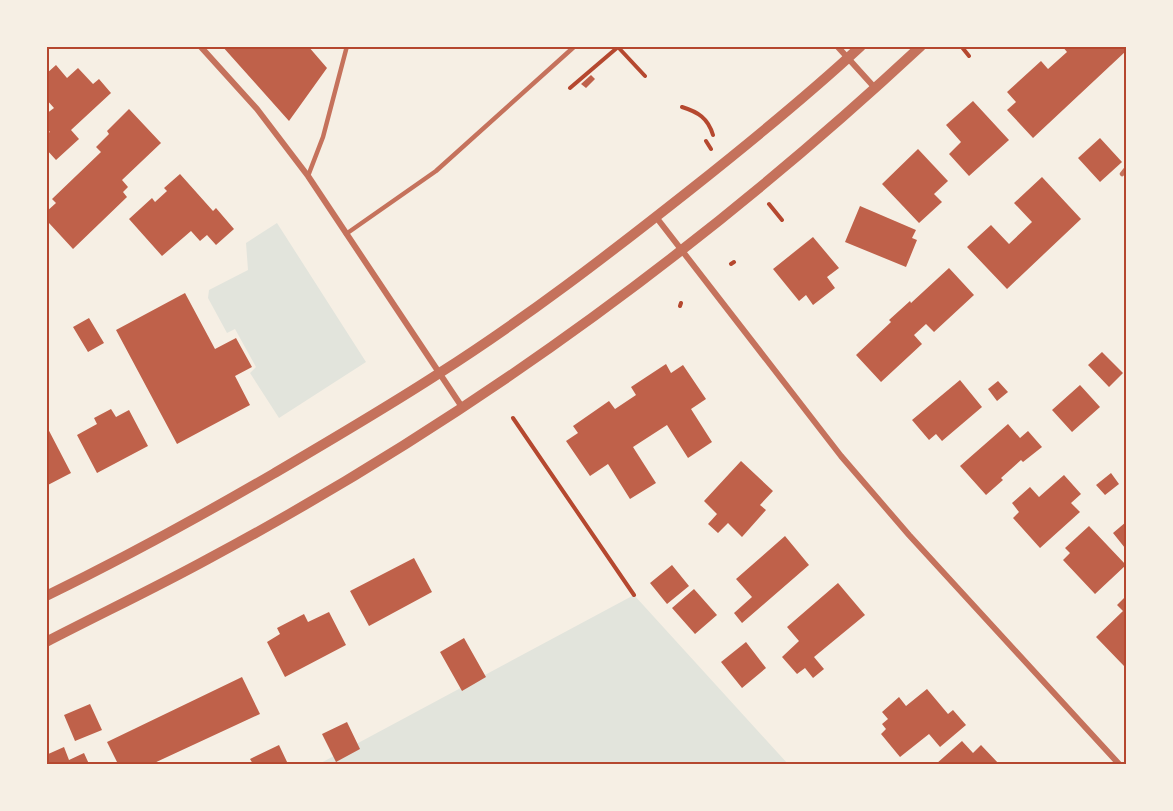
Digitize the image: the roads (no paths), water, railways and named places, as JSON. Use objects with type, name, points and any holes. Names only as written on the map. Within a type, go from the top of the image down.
[{"type":"street","points":[[200,46],[257,109],[308,176],[462,407]]},
{"type":"street","points":[[837,46],[876,89]]},
{"type":"street","points":[[46,596],[232,498],[440,373],[528,312],[656,217],[784,114],[861,46]]},
{"type":"street","points":[[46,642],[209,559],[368,467],[462,407],[581,325],[682,249],[795,160],[921,46]]},
{"type":"street","points":[[656,217],[847,464],[1119,765]]},
{"type":"lane","points":[[308,176],[323,137],[347,46]]},
{"type":"lane","points":[[346,234],[436,171],[575,46]]},
{"type":"lane","points":[[1122,174],[1126,169]]}]
